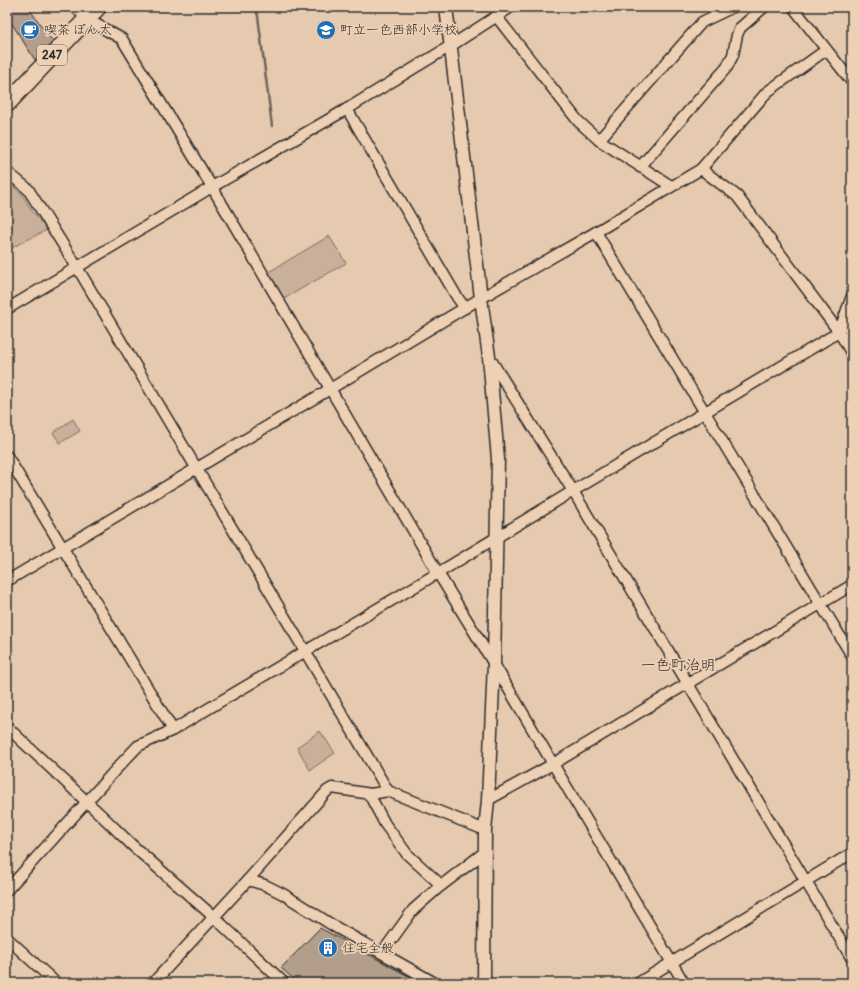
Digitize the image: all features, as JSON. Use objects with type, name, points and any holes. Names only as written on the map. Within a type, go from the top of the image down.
[{"type":"highway","name":"247","points":[[7,104],[98,7]]},
{"type":"street","points":[[75,7],[87,19],[122,39],[212,187],[438,573],[494,664],[684,983]]},
{"type":"street","points":[[446,7],[452,45],[481,298],[490,357],[498,459],[494,664],[488,800],[485,830],[484,983]]},
{"type":"street","points":[[7,309],[347,108],[452,45],[511,7]]},
{"type":"street","points":[[599,140],[702,22],[733,7]]},
{"type":"street","points":[[640,167],[727,67],[733,55],[740,28],[764,7]]},
{"type":"street","points":[[793,7],[852,82]]},
{"type":"street","points":[[496,16],[578,121],[599,140],[671,186]]},
{"type":"street","points":[[7,581],[197,469],[481,298],[596,232],[701,169],[767,92],[826,50]]},
{"type":"street","points":[[347,108],[457,297],[465,308]]},
{"type":"street","points":[[701,169],[737,196],[839,332],[852,354]]},
{"type":"street","points":[[7,172],[28,189],[77,267],[388,791]]},
{"type":"street","points":[[596,232],[852,656]]},
{"type":"street","points":[[7,890],[138,746],[173,730],[839,332],[852,296]]},
{"type":"street","points":[[490,357],[573,491],[852,959]]},
{"type":"street","points":[[7,456],[173,730]]},
{"type":"street","points":[[488,800],[553,764],[852,585]]},
{"type":"street","points":[[7,727],[143,856],[214,917],[284,983]]},
{"type":"street","points":[[153,983],[248,880],[327,791],[332,788],[370,794],[388,791],[485,830]]},
{"type":"street","points":[[370,794],[385,824],[407,854],[440,886]]},
{"type":"street","points":[[382,953],[413,910],[440,886],[485,852]]},
{"type":"street","points":[[638,983],[777,900],[852,853]]},
{"type":"street","points":[[248,880],[265,885],[283,894],[337,928],[434,983]]},
{"type":"street","points":[[7,938],[56,983]]},
{"type":"shaded area","points":[[7,181],[21,193],[32,211],[47,230],[7,250]]},
{"type":"shaded area","points":[[329,236],[346,263],[282,300],[267,273]]},
{"type":"shaded area","points":[[73,419],[80,431],[60,443],[53,433]]},
{"type":"shaded area","points":[[320,731],[335,753],[310,770],[297,747]]},
{"type":"building","name":"喫茶 ぽん太","points":[[14,7],[28,7],[53,42],[35,60],[7,16],[7,10]]},
{"type":"building","name":"住宅全般","points":[[320,928],[421,983],[298,983],[281,968]]},
{"type":"waterway","points":[[255,7],[258,16],[272,126]]},
{"type":"place","name":"喫茶 ぽん太","points":[[30,30]]},
{"type":"place","name":"町立一色西部小学校","points":[[326,30]]},
{"type":"place","name":"住宅全般","points":[[328,948]]},
{"type":"district","name":"一色町治明","points":[[678,665]]}]
